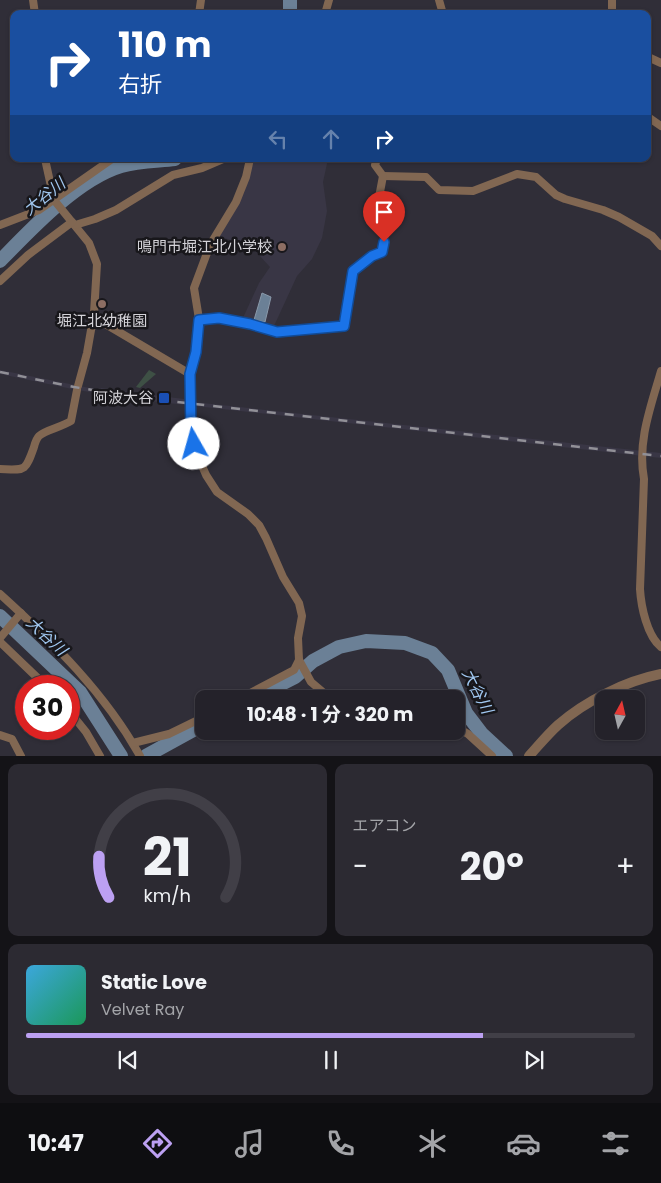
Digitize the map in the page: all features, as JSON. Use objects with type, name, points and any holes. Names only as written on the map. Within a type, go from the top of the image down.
[{"type":"street","points":[[0,470],[22,470],[27,466],[37,438],[71,421],[77,388],[88,353],[94,313],[97,264],[89,243],[56,201],[46,162]]},
{"type":"street","points":[[0,226],[40,210],[56,201],[108,162]]},
{"type":"street","points":[[0,281],[28,255],[72,221],[95,219],[116,210],[173,175],[202,168],[216,162]]},
{"type":"street","points":[[249,162],[246,177],[236,202],[210,245],[194,288],[199,320],[196,352],[190,374],[191,435],[206,475],[217,492],[248,514],[259,525],[283,577],[299,603],[302,616],[298,638],[301,662],[311,682],[320,690]]},
{"type":"street","points":[[199,320],[219,318],[277,332],[344,326],[353,271],[372,256],[382,252],[385,232],[377,208],[383,176],[375,165],[376,162]]},
{"type":"street","points":[[383,176],[426,177],[439,190],[473,191],[517,174],[536,178],[565,199],[603,210],[619,217],[652,236],[661,246]]},
{"type":"street","points":[[94,313],[102,322],[190,374]]},
{"type":"street","points":[[661,371],[644,430],[641,465],[644,479],[640,589],[640,603],[655,642],[661,647]]},
{"type":"street","points":[[0,594],[89,683],[134,744],[140,756]]},
{"type":"street","points":[[0,638],[20,615]]},
{"type":"street","points":[[0,642],[34,675]]},
{"type":"street","points":[[256,690],[294,670],[301,662]]},
{"type":"street","points":[[531,754],[559,724],[586,706],[612,691],[635,681],[661,674]]},
{"type":"street","points":[[134,744],[169,734],[195,721]]},
{"type":"street","points":[[80,725],[100,756]]},
{"type":"street","points":[[465,732],[492,756]]},
{"type":"street","points":[[0,735],[12,739],[21,756]]},
{"type":"shaded area","name":"鳴門市堀江北小学校","points":[[253,162],[327,162],[323,182],[327,211],[322,238],[312,259],[297,276],[274,326],[242,320],[259,283],[270,267],[257,253],[237,242],[218,236],[244,193]]},
{"type":"shaded area","points":[[0,370],[100,390],[101,388],[161,396],[168,395],[168,397],[184,399],[184,401],[661,453],[661,458],[141,400],[77,390],[0,374]]},
{"type":"green space","points":[[149,370],[156,374],[140,388],[136,387]]},
{"type":"water","points":[[262,293],[271,297],[265,322],[254,320]]},
{"type":"waterway","name":"大谷川","points":[[290,0],[290,10]]},
{"type":"waterway","name":"大谷川","points":[[0,261],[26,234],[72,193],[105,172],[128,164],[141,162]]},
{"type":"waterway","name":"大谷川","points":[[0,616],[80,692],[121,756]]},
{"type":"waterway","name":"大谷川","points":[[270,690],[295,677],[313,661],[339,647],[366,641],[405,643],[432,653],[448,670],[456,690]]},
{"type":"waterway","name":"大谷川","points":[[465,711],[482,734],[506,756]]},
{"type":"waterway","name":"大谷川","points":[[146,756],[195,729]]},
{"type":"railway","points":[[0,372],[141,398],[661,456]]},
{"type":"place","name":"鳴門市堀江北小学校","points":[[282,247]]},
{"type":"place","name":"堀江北幼稚園","points":[[102,304]]},
{"type":"place","name":"阿波大谷","points":[[164,398]]},
{"type":"route","points":[[194,444],[191,435],[190,374],[196,352],[199,320],[219,318],[277,332],[344,326],[353,271],[372,256],[382,252],[384,242]]}]
